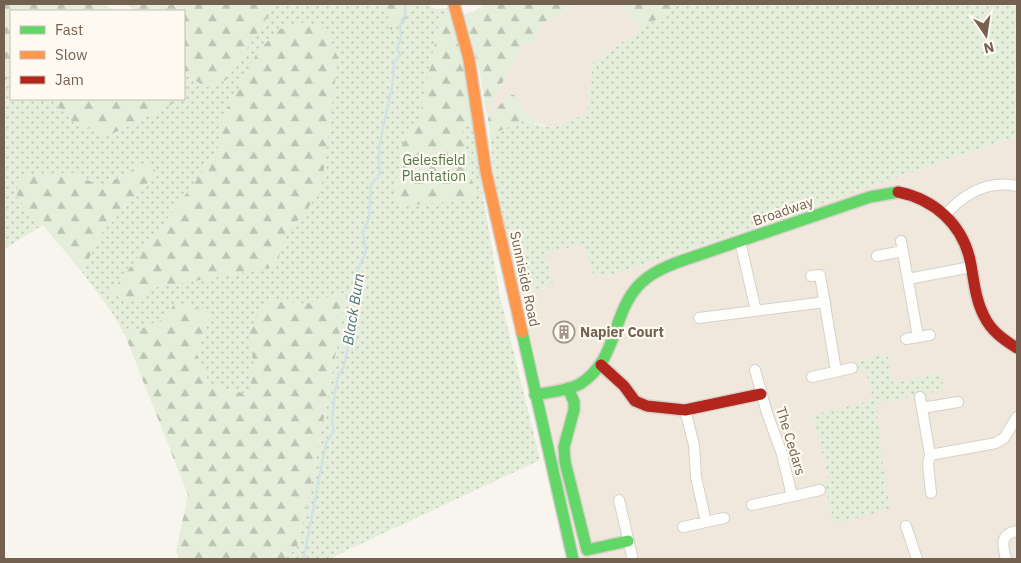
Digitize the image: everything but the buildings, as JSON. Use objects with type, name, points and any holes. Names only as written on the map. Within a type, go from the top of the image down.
[{"type":"street","name":"Sunniside Road","points":[[454,4],[469,59],[486,172],[573,559]]},
{"type":"street","points":[[945,215],[973,191],[1009,184],[1017,186]]},
{"type":"street","name":"Broadway","points":[[535,395],[568,388],[587,379],[601,365],[614,341],[623,311],[637,285],[663,268],[870,196],[886,193],[897,192],[934,206],[954,224],[967,250],[978,301],[985,319],[997,335],[1017,348]]},
{"type":"street","points":[[901,240],[918,337]]},
{"type":"street","points":[[740,241],[756,311]]},
{"type":"street","points":[[877,256],[903,251]]},
{"type":"street","points":[[908,279],[971,267]]},
{"type":"street","points":[[811,276],[820,275],[836,371]]},
{"type":"street","points":[[699,318],[825,302]]},
{"type":"street","points":[[906,339],[930,335]]},
{"type":"street","name":"The Cedars","points":[[601,365],[624,386],[635,401],[647,406],[685,410],[761,394],[782,454],[792,496]]},
{"type":"street","points":[[812,377],[852,368]]},
{"type":"street","points":[[755,370],[761,394]]},
{"type":"street","points":[[568,388],[574,402],[574,410],[564,447],[565,462],[588,550],[628,540]]},
{"type":"street","points":[[920,397],[930,455],[928,464],[931,493]]},
{"type":"street","points":[[922,408],[958,402]]},
{"type":"street","points":[[685,410],[694,445],[696,477],[706,522]]},
{"type":"street","points":[[930,455],[996,443],[1004,438],[1017,417]]},
{"type":"street","points":[[752,505],[820,490]]},
{"type":"street","points":[[619,500],[632,556]]},
{"type":"street","points":[[683,527],[724,518]]},
{"type":"street","points":[[906,526],[917,559]]},
{"type":"street","points":[[1006,559],[1003,549],[1005,538],[1010,532],[1017,531]]},
{"type":"shaded area","points":[[618,4],[642,29],[593,62],[588,108],[581,116],[553,128],[529,117],[510,94],[488,118],[486,111],[524,45],[532,43],[543,23],[576,5]]},
{"type":"shaded area","points":[[1017,136],[1017,559],[581,559],[521,294],[553,285],[545,253],[585,244],[594,277],[614,275]]},
{"type":"green space","points":[[4,4],[105,4],[114,10],[10,10],[10,73],[4,82]]},
{"type":"green space","points":[[126,4],[276,4],[226,80],[206,87],[185,75],[185,10],[135,10]]},
{"type":"green space","points":[[276,4],[387,4],[390,29],[404,21],[415,4],[428,4],[435,9],[449,8],[451,16],[440,18],[419,119],[402,145],[394,205],[476,200],[462,129],[472,117],[500,296],[540,460],[332,559],[285,559],[297,547],[314,471],[347,292],[306,304],[267,300],[253,363],[251,395],[210,385],[197,355],[211,313],[164,319],[125,335],[111,311],[82,272],[103,231],[157,173],[148,161],[101,187],[74,173],[17,197],[43,225],[4,249],[4,82],[10,73],[10,100],[52,100],[73,122],[108,136],[172,104],[171,100],[185,100],[185,75],[206,87],[226,80]]},
{"type":"green space","points":[[387,4],[415,4],[404,21],[390,30]]},
{"type":"green space","points":[[485,4],[583,4],[576,5],[543,23],[532,43],[524,45],[486,111],[479,68],[464,14],[473,12]]},
{"type":"green space","points":[[618,4],[679,4],[642,29]]},
{"type":"green space","points":[[679,4],[1017,4],[1017,136],[614,275],[594,277],[584,244],[546,253],[553,285],[521,294],[506,235],[494,175],[490,135],[522,121],[553,128],[581,116],[588,108],[593,62]]},
{"type":"green space","name":"Gelesfield Plantation","points":[[451,16],[464,66],[472,117],[462,129],[476,200],[394,206],[402,145],[419,119],[440,18]]},
{"type":"green space","points":[[305,22],[326,28],[338,58],[321,192],[286,234],[276,267],[153,288],[134,301],[110,294],[217,153],[222,119],[258,51],[280,29]]},
{"type":"green space","name":"Gelesfield Plantation","points":[[510,94],[514,95],[529,117],[541,124],[522,121],[490,135],[488,118]]},
{"type":"green space","points":[[52,100],[171,100],[172,104],[108,136],[73,122]]},
{"type":"green space","points":[[148,161],[157,173],[103,231],[82,272],[17,197],[18,178],[27,174],[74,173],[101,187]]},
{"type":"green space","points":[[347,292],[314,471],[297,547],[285,559],[179,559],[176,551],[188,495],[125,335],[164,319],[176,302],[211,313],[197,355],[210,385],[250,395],[253,363],[250,329],[267,300],[306,304]]},
{"type":"green space","points":[[887,354],[893,383],[941,374],[944,390],[876,403],[890,509],[834,524],[824,482],[829,480],[813,415],[873,400],[866,371],[857,373],[854,362]]},
{"type":"waterway","name":"Black Burn","points":[[301,559],[304,557],[326,443],[334,431],[332,423],[335,391],[339,374],[344,367],[349,339],[349,328],[355,296],[355,277],[366,251],[363,232],[369,218],[371,184],[380,174],[379,160],[382,132],[391,90],[394,62],[400,55],[397,48],[401,38],[400,24],[405,15],[405,4]]},
{"type":"traffic: fast","points":[[535,395],[575,386],[592,374],[608,350],[629,298],[643,281],[659,270],[870,197],[898,192]]},
{"type":"traffic: fast","points":[[522,332],[573,559]]},
{"type":"traffic: fast","points":[[568,388],[574,402],[574,410],[564,447],[565,462],[587,550],[628,541]]},
{"type":"traffic: slow","points":[[454,4],[469,59],[486,172],[522,332]]},
{"type":"traffic: jam","points":[[898,192],[911,195],[934,207],[945,215],[953,225],[966,247],[977,296],[984,316],[994,331],[1017,348]]},
{"type":"traffic: jam","points":[[601,365],[624,386],[635,401],[647,406],[685,410],[761,394]]},
{"type":"place","name":"Napier Court","points":[[564,332]]}]
